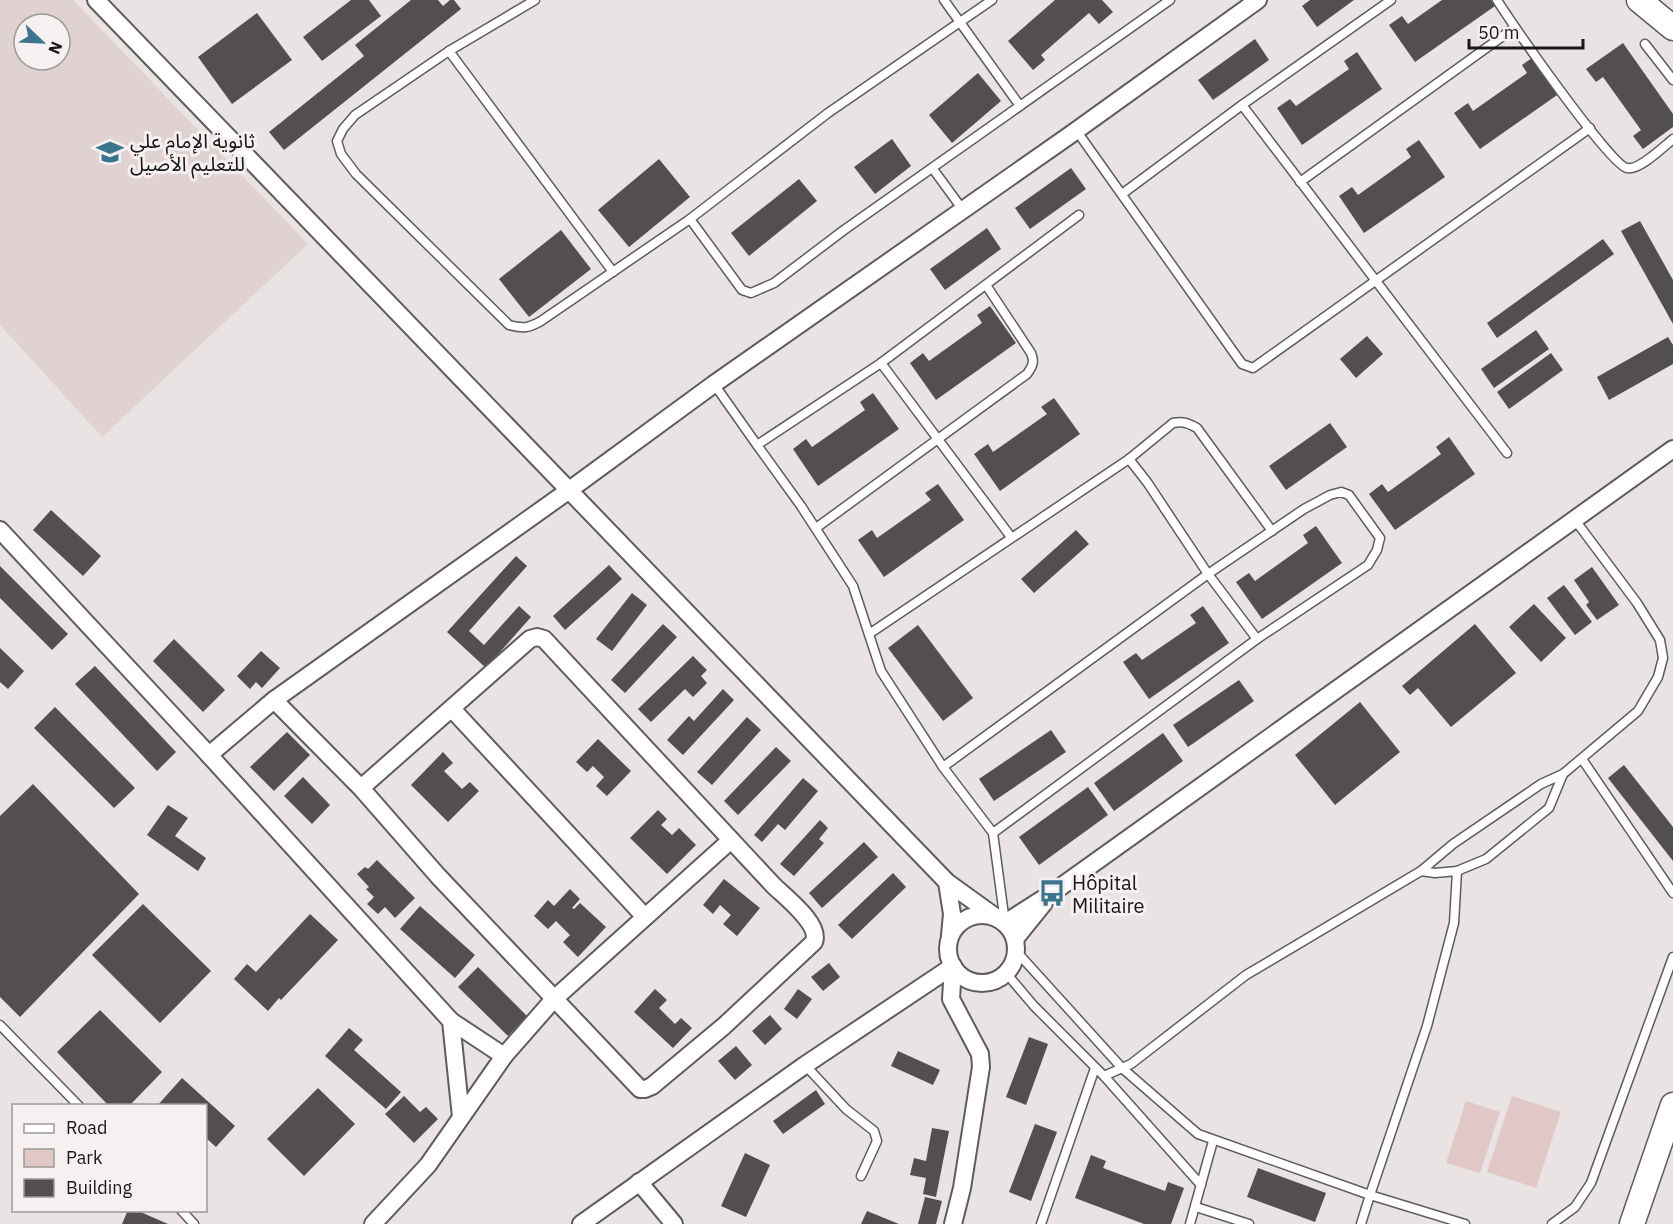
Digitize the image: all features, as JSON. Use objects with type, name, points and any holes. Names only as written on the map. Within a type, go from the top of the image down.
[{"type":"main road","points":[[1639,0],[1673,28]]},
{"type":"main road","points":[[1632,1224],[1673,1105]]},
{"type":"street","points":[[96,0],[948,882],[1001,920],[1016,945]]},
{"type":"street","points":[[209,755],[274,700],[714,384],[1077,130],[1258,0]]},
{"type":"street","points":[[949,942],[956,926],[971,916],[979,914],[1001,920],[1052,893],[1673,449]]},
{"type":"street","points":[[0,530],[451,1021],[504,1056]]},
{"type":"street","points":[[274,700],[361,788],[438,876],[640,1089],[652,1086],[723,1026],[814,942],[816,937],[815,930],[807,918],[544,639],[537,637],[530,639],[361,788]]},
{"type":"street","points":[[452,709],[645,917]]},
{"type":"street","points":[[373,1224],[428,1166],[504,1056],[554,999],[732,840]]},
{"type":"street","points":[[948,882],[952,914],[950,959],[964,978],[972,981],[990,982],[1006,973],[1011,967],[1016,945],[1052,893]]},
{"type":"street","points":[[953,966],[951,999],[980,1054],[981,1067],[962,1188],[953,1224]]},
{"type":"street","points":[[581,1224],[805,1065],[953,966]]},
{"type":"street","points":[[958,1014],[964,987],[972,981]]},
{"type":"street","points":[[451,1021],[461,1117]]},
{"type":"street","points":[[639,1182],[674,1224]]},
{"type":"lane","points":[[535,0],[449,51],[355,115],[343,129],[337,141],[341,154],[356,174],[509,325],[527,329],[690,219],[828,113],[992,0]]},
{"type":"lane","points":[[944,0],[1020,106]]},
{"type":"lane","points":[[690,219],[742,290],[751,293],[774,283],[844,230],[1170,0]]},
{"type":"lane","points":[[1122,194],[1242,105],[1391,0]]},
{"type":"lane","points":[[1497,0],[1514,28],[1619,164],[1628,168],[1641,165],[1673,139]]},
{"type":"lane","points":[[1300,182],[1514,28]]},
{"type":"lane","points":[[1645,44],[1673,80]]},
{"type":"lane","points":[[449,51],[613,272]]},
{"type":"lane","points":[[1242,105],[1507,453]]},
{"type":"lane","points":[[1077,130],[1242,364],[1249,368],[1258,366],[1590,129]]},
{"type":"lane","points":[[933,169],[963,210]]},
{"type":"lane","points":[[757,445],[881,363],[1079,215]]},
{"type":"lane","points":[[816,528],[1027,374],[1032,367],[1034,359],[1031,353],[986,285]]},
{"type":"lane","points":[[881,363],[1011,537]]},
{"type":"lane","points":[[714,384],[816,528],[853,585],[881,671],[943,767],[993,833],[1001,920]]},
{"type":"lane","points":[[868,634],[1129,459],[1173,423],[1181,421],[1197,428],[1272,531]]},
{"type":"lane","points":[[1129,459],[1147,482],[1208,574],[1257,639]]},
{"type":"lane","points":[[943,767],[1208,574],[1272,531],[1330,495],[1341,492],[1349,495],[1380,538],[1377,550],[1368,565],[1257,639],[993,833]]},
{"type":"lane","points":[[1104,1076],[1131,1064],[1246,975],[1421,871],[1453,844],[1531,790],[1563,774],[1638,711],[1658,676],[1663,658],[1660,639],[1637,603],[1575,520]]},
{"type":"lane","points":[[1582,759],[1673,893]]},
{"type":"lane","points":[[1421,871],[1435,873],[1457,871],[1486,859],[1549,807],[1563,774]]},
{"type":"lane","points":[[1361,1224],[1426,1026],[1451,935],[1454,923],[1457,871]]},
{"type":"lane","points":[[1016,945],[1122,1068],[1198,1134],[1370,1195],[1465,1224]]},
{"type":"lane","points":[[1552,1224],[1575,1207],[1591,1183],[1673,957]]},
{"type":"lane","points":[[1006,973],[1104,1076],[1201,1185]]},
{"type":"lane","points":[[0,1025],[77,1104]]},
{"type":"lane","points":[[805,1065],[846,1109],[874,1131],[877,1141],[861,1176]]},
{"type":"lane","points":[[1041,1224],[1095,1068]]},
{"type":"lane","points":[[1190,1224],[1213,1141]]},
{"type":"lane","points":[[1196,1207],[1249,1224]]},
{"type":"lane","points":[[183,1212],[194,1224]]},
{"type":"shaded area","name":"ثانوية الإمام علي للتعليم الأصيل","points":[[0,0],[73,0],[308,244],[102,437],[0,325]]},
{"type":"green space","points":[[1512,1096],[1561,1112],[1536,1188],[1487,1172]]},
{"type":"green space","points":[[1466,1101],[1500,1112],[1480,1173],[1446,1163]]},
{"type":"building","points":[[351,0],[369,0],[381,16],[322,61],[303,37]]},
{"type":"building","points":[[411,0],[438,0],[443,6],[450,0],[454,0],[461,9],[284,150],[269,132],[364,56],[355,45]]},
{"type":"building","points":[[1055,0],[1102,0],[1113,12],[1099,24],[1089,13],[1041,55],[1045,60],[1033,70],[1008,41]]},
{"type":"building","points":[[1310,0],[1354,0],[1317,27],[1302,6]]},
{"type":"building","points":[[1442,0],[1491,0],[1495,6],[1415,62],[1389,25],[1402,16],[1408,24]]},
{"type":"building","points":[[257,13],[292,60],[232,104],[198,57]]},
{"type":"building","points":[[1255,39],[1269,60],[1213,100],[1198,80]]},
{"type":"building","points":[[1623,43],[1673,114],[1673,127],[1643,149],[1633,136],[1641,130],[1603,77],[1596,82],[1586,69]]},
{"type":"building","points":[[1357,52],[1382,89],[1302,145],[1277,108],[1290,99],[1296,106],[1349,69],[1344,61]]},
{"type":"building","points":[[1535,56],[1560,93],[1480,149],[1454,113],[1468,103],[1473,111],[1527,73],[1522,65]]},
{"type":"building","points":[[978,73],[1001,101],[952,143],[929,115]]},
{"type":"building","points":[[892,139],[911,166],[875,194],[854,167]]},
{"type":"building","points":[[1419,140],[1445,177],[1364,233],[1339,196],[1352,187],[1358,195],[1411,157],[1406,149]]},
{"type":"building","points":[[659,159],[690,197],[629,247],[598,210]]},
{"type":"building","points":[[1071,168],[1086,189],[1030,229],[1015,208]]},
{"type":"building","points":[[799,179],[817,201],[749,256],[731,233]]},
{"type":"building","points":[[1640,221],[1673,280],[1673,324],[1621,231]]},
{"type":"building","points":[[987,228],[1001,249],[945,290],[930,269]]},
{"type":"building","points":[[561,230],[591,269],[529,317],[499,279]]},
{"type":"building","points":[[1603,239],[1614,254],[1497,338],[1487,323]]},
{"type":"building","points":[[990,306],[1016,343],[936,400],[910,363],[923,353],[929,361],[982,323],[977,315]]},
{"type":"building","points":[[1536,330],[1549,349],[1494,388],[1481,369]]},
{"type":"building","points":[[1367,336],[1383,354],[1356,378],[1340,359]]},
{"type":"building","points":[[1668,337],[1673,345],[1673,364],[1609,400],[1597,377]]},
{"type":"building","points":[[1551,353],[1563,370],[1509,409],[1497,392]]},
{"type":"building","points":[[873,393],[899,429],[818,486],[793,449],[806,439],[812,447],[865,410],[860,402]]},
{"type":"building","points":[[1054,398],[1080,434],[1000,491],[974,454],[988,444],[993,452],[1047,414],[1041,407]]},
{"type":"building","points":[[1330,423],[1347,447],[1286,490],[1269,466]]},
{"type":"building","points":[[1449,437],[1475,474],[1395,530],[1369,494],[1382,484],[1388,492],[1441,454],[1436,447]]},
{"type":"building","points":[[938,484],[964,520],[884,577],[858,540],[872,530],[877,538],[931,500],[925,493]]},
{"type":"building","points":[[51,510],[101,556],[83,576],[33,530]]},
{"type":"building","points":[[1316,526],[1342,563],[1262,619],[1236,582],[1249,573],[1255,581],[1308,543],[1303,535]]},
{"type":"building","points":[[1076,530],[1089,544],[1034,593],[1021,579]]},
{"type":"building","points":[[516,556],[527,566],[469,631],[484,645],[519,606],[531,617],[486,668],[447,632]]},
{"type":"building","points":[[609,565],[622,579],[565,630],[553,616]]},
{"type":"building","points":[[0,566],[68,634],[52,650],[0,598]]},
{"type":"building","points":[[1592,567],[1619,605],[1597,620],[1586,605],[1589,602],[1574,580]]},
{"type":"building","points":[[1564,585],[1592,622],[1575,635],[1547,598]]},
{"type":"building","points":[[632,593],[647,605],[612,651],[596,639]]},
{"type":"building","points":[[1534,604],[1566,638],[1541,662],[1509,627]]},
{"type":"building","points":[[1203,606],[1229,643],[1149,699],[1123,662],[1136,653],[1142,660],[1196,623],[1190,615]]},
{"type":"building","points":[[663,624],[677,637],[625,693],[611,680]]},
{"type":"building","points":[[1475,624],[1516,673],[1451,727],[1418,688],[1410,695],[1402,686]]},
{"type":"building","points":[[918,625],[973,698],[943,721],[888,648]]},
{"type":"building","points":[[174,639],[225,690],[203,712],[153,661]]},
{"type":"building","points":[[0,648],[24,671],[8,689],[0,682]]},
{"type":"building","points":[[261,651],[280,668],[262,688],[256,682],[250,689],[237,676]]},
{"type":"building","points":[[693,656],[707,670],[701,676],[707,683],[693,697],[685,689],[651,722],[638,709]]},
{"type":"building","points":[[95,666],[176,752],[157,771],[75,684]]},
{"type":"building","points":[[1239,680],[1254,701],[1188,747],[1173,725]]},
{"type":"building","points":[[723,689],[734,700],[683,755],[667,740],[689,716],[694,721]]},
{"type":"building","points":[[1360,702],[1400,752],[1335,805],[1295,755]]},
{"type":"building","points":[[55,707],[135,788],[114,808],[34,728]]},
{"type":"building","points":[[747,717],[761,730],[712,785],[697,772]]},
{"type":"building","points":[[1051,730],[1066,752],[994,801],[979,779]]},
{"type":"building","points":[[287,732],[310,755],[274,791],[250,767]]},
{"type":"building","points":[[1163,733],[1183,761],[1114,811],[1094,783]]},
{"type":"building","points":[[598,739],[631,771],[607,796],[596,786],[604,777],[593,766],[587,772],[576,762]]},
{"type":"building","points":[[776,747],[791,761],[738,815],[724,801]]},
{"type":"building","points":[[443,752],[453,763],[444,771],[462,789],[470,782],[479,791],[448,822],[411,785]]},
{"type":"building","points":[[1624,765],[1673,827],[1673,861],[1608,778]]},
{"type":"building","points":[[303,777],[330,805],[312,824],[284,796]]},
{"type":"building","points":[[803,778],[818,791],[785,830],[778,824],[762,842],[754,835]]},
{"type":"building","points":[[33,784],[139,894],[20,1017],[0,997],[0,816]]},
{"type":"building","points":[[1088,787],[1108,815],[1039,865],[1019,837]]},
{"type":"building","points":[[168,805],[188,818],[175,836],[206,858],[198,871],[147,835]]},
{"type":"building","points":[[658,810],[667,819],[661,825],[672,835],[679,828],[696,845],[667,874],[630,838]]},
{"type":"building","points":[[820,820],[828,828],[819,839],[824,843],[794,876],[780,864]]},
{"type":"building","points":[[864,842],[878,857],[822,908],[809,893]]},
{"type":"building","points":[[377,860],[415,898],[395,918],[385,907],[378,914],[367,904],[374,897],[366,889],[369,887],[357,874],[365,867],[368,869]]},
{"type":"building","points":[[893,873],[906,887],[852,939],[838,925]]},
{"type":"building","points":[[724,879],[760,908],[737,936],[723,924],[731,915],[720,905],[713,914],[703,905]]},
{"type":"building","points":[[570,889],[580,899],[572,908],[574,909],[580,903],[606,927],[578,957],[563,942],[570,935],[556,921],[548,929],[534,916],[548,900],[554,906]]},
{"type":"building","points":[[143,904],[211,971],[160,1023],[92,955]]},
{"type":"building","points":[[420,906],[475,955],[455,978],[400,929]]},
{"type":"building","points":[[310,914],[338,940],[268,1011],[234,979],[247,964],[256,972]]},
{"type":"building","points":[[829,963],[840,977],[823,991],[811,977]]},
{"type":"building","points":[[478,967],[527,1016],[508,1036],[458,987]]},
{"type":"building","points":[[655,989],[667,1000],[659,1008],[675,1024],[681,1018],[692,1028],[673,1048],[634,1012]]},
{"type":"building","points":[[798,989],[812,999],[797,1019],[784,1009]]},
{"type":"building","points":[[100,1010],[162,1072],[131,1104],[107,1104],[57,1052]]},
{"type":"building","points":[[770,1015],[782,1029],[765,1045],[752,1031]]},
{"type":"building","points":[[349,1028],[363,1040],[354,1050],[401,1092],[386,1109],[325,1056]]},
{"type":"building","points":[[1029,1037],[1048,1044],[1026,1105],[1006,1097]]},
{"type":"building","points":[[736,1046],[752,1065],[735,1080],[718,1061]]},
{"type":"building","points":[[898,1051],[940,1070],[933,1085],[891,1066]]},
{"type":"building","points":[[182,1078],[235,1126],[216,1147],[207,1139],[207,1104],[159,1104]]},
{"type":"building","points":[[318,1088],[355,1124],[304,1176],[267,1139]]},
{"type":"building","points":[[816,1090],[825,1104],[783,1134],[773,1121]]},
{"type":"building","points":[[404,1096],[420,1112],[426,1107],[438,1119],[414,1143],[385,1114]]},
{"type":"building","points":[[1035,1124],[1057,1132],[1031,1201],[1009,1192]]},
{"type":"building","points":[[932,1128],[949,1131],[936,1197],[923,1194],[926,1178],[910,1175],[914,1158],[926,1161]]},
{"type":"building","points":[[745,1153],[770,1165],[746,1217],[721,1206]]},
{"type":"building","points":[[1091,1155],[1106,1161],[1103,1168],[1165,1191],[1168,1182],[1184,1188],[1171,1224],[1144,1224],[1075,1198]]},
{"type":"building","points":[[1258,1168],[1326,1193],[1315,1222],[1247,1197]]},
{"type":"building","points":[[925,1197],[942,1201],[936,1224],[918,1224]]},
{"type":"building","points":[[867,1211],[899,1224],[861,1224]]},
{"type":"building","points":[[127,1212],[141,1212],[168,1224],[122,1224]]},
{"type":"place","name":"ثانوية الإمام علي للتعليم الأصيل","points":[[110,152]]},
{"type":"place","name":"Hôpital Militaire","points":[[1052,893]]}]
